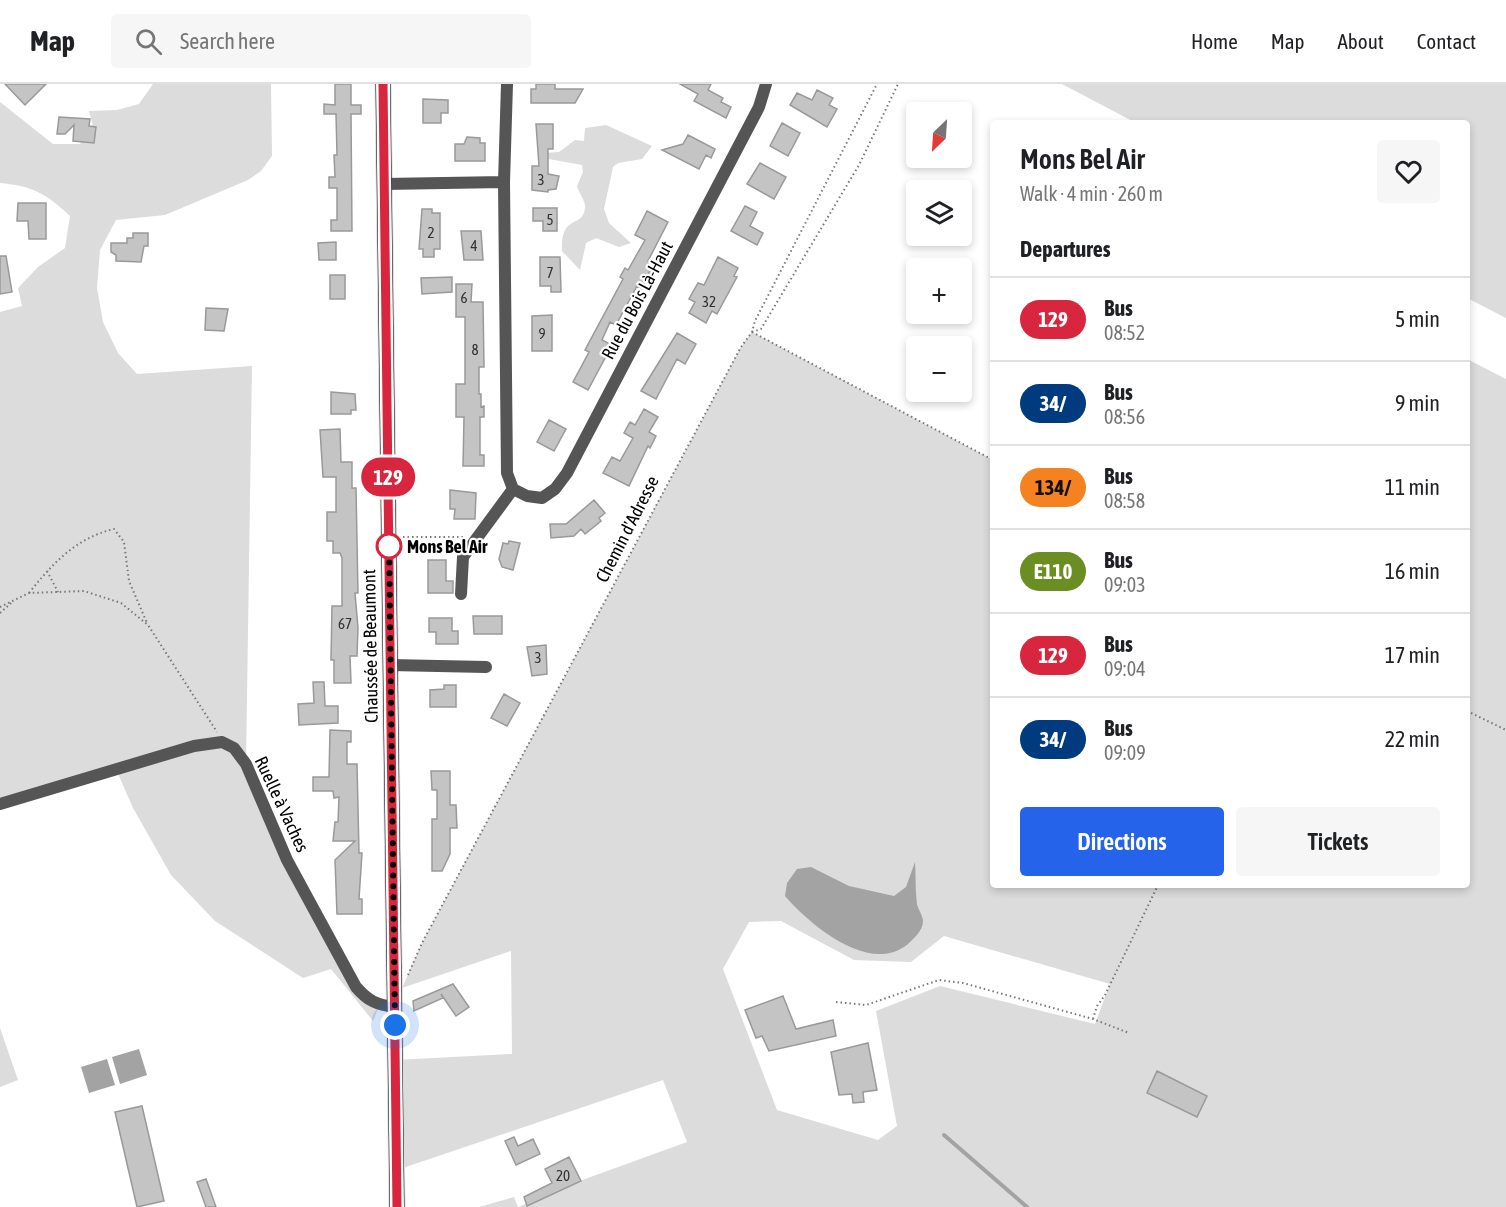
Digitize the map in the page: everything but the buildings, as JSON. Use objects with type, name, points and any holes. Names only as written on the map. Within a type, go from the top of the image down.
[{"type":"main road","name":"Chaussée de Beaumont","points":[[383,84],[397,1207]]},
{"type":"street","points":[[461,594],[463,557],[475,537],[513,489],[507,473],[506,442],[504,182],[507,84]]},
{"type":"street","name":"Rue du Bois Là-Haut","points":[[513,489],[527,496],[543,498],[555,489],[567,473],[759,107],[766,84]]},
{"type":"street","points":[[384,184],[504,182]]},
{"type":"street","points":[[390,665],[486,667]]},
{"type":"street","points":[[0,804],[194,746],[222,742]]},
{"type":"street","name":"Ruelle à Vaches","points":[[222,742],[234,748],[246,764],[287,860],[357,987],[368,1000],[379,1006],[395,1007]]},
{"type":"path","name":"Chemin d'Adresse","points":[[406,980],[422,943],[674,469],[741,347],[752,332],[878,84]]},
{"type":"path","points":[[752,332],[761,329],[843,193],[898,84]]},
{"type":"path","points":[[752,332],[990,458]]},
{"type":"path","points":[[0,607],[29,593],[57,559],[90,538],[114,529],[124,542],[129,581],[148,625],[222,742]]},
{"type":"path","points":[[389,538],[475,537]]},
{"type":"path","points":[[47,571],[58,592]]},
{"type":"path","points":[[29,593],[84,591],[121,603],[148,625]]},
{"type":"path","points":[[0,613],[13,601]]},
{"type":"path","points":[[1470,712],[1506,730]]},
{"type":"path","points":[[1093,1019],[1097,1006],[1105,995],[1157,888]]},
{"type":"path","points":[[836,1002],[866,1005],[939,980],[963,983],[1093,1019],[1130,1033]]},
{"type":"shaded area","points":[[153,84],[271,84],[272,156],[261,171],[248,180],[165,215],[116,220],[100,250],[97,288],[103,322],[118,353],[137,374],[252,366],[246,764],[356,987],[379,1006],[373,1021],[331,969],[303,978],[215,921],[171,875],[133,808],[116,769],[0,804],[0,312],[22,306],[18,288],[38,267],[65,248],[70,216],[39,192],[22,186],[0,183],[0,102],[53,144],[80,144],[93,126],[89,111],[117,110],[139,104]]},
{"type":"shaded area","points":[[1062,84],[1506,84],[1506,318],[1470,300],[1470,120],[1130,120]]},
{"type":"shaded area","points":[[606,125],[652,146],[642,159],[618,163],[613,167],[604,209],[609,223],[631,243],[619,247],[596,238],[586,243],[580,270],[562,251],[562,239],[564,231],[580,218],[585,208],[577,186],[583,172],[582,165],[543,158],[543,153],[559,152],[575,140],[584,141],[585,128]]},
{"type":"shaded area","points":[[752,332],[990,458],[990,888],[1470,888],[1470,361],[1506,379],[1506,1207],[518,1207],[574,1183],[687,1142],[663,1080],[397,1170],[395,1060],[512,1054],[511,951],[402,988],[422,943],[741,347]],"holes":[[[781,921],[854,960],[911,962],[944,936],[1110,984],[1095,1024],[940,986],[876,1011],[897,1126],[878,1140],[777,1110],[723,969],[749,922]]]},
{"type":"shaded area","points":[[915,862],[917,904],[923,925],[908,944],[893,952],[876,954],[841,942],[809,920],[785,896],[787,883],[797,869],[811,867],[849,886],[894,896],[906,887]]},
{"type":"shaded area","points":[[0,1028],[18,1080],[0,1087]]},
{"type":"shaded area","points":[[139,1049],[147,1075],[120,1084],[112,1057]]},
{"type":"shaded area","points":[[107,1059],[115,1085],[89,1093],[81,1067]]},
{"type":"shaded area","points":[[514,1197],[518,1207],[479,1207]]},
{"type":"waterway","points":[[944,1135],[1027,1207]]},
{"type":"bus line","name":"129","points":[[383,84],[397,1207]]},
{"type":"place","name":"Mons Bel Air","points":[[389,546]]},
{"type":"route","points":[[389,546],[389,538],[395,1025]]}]
